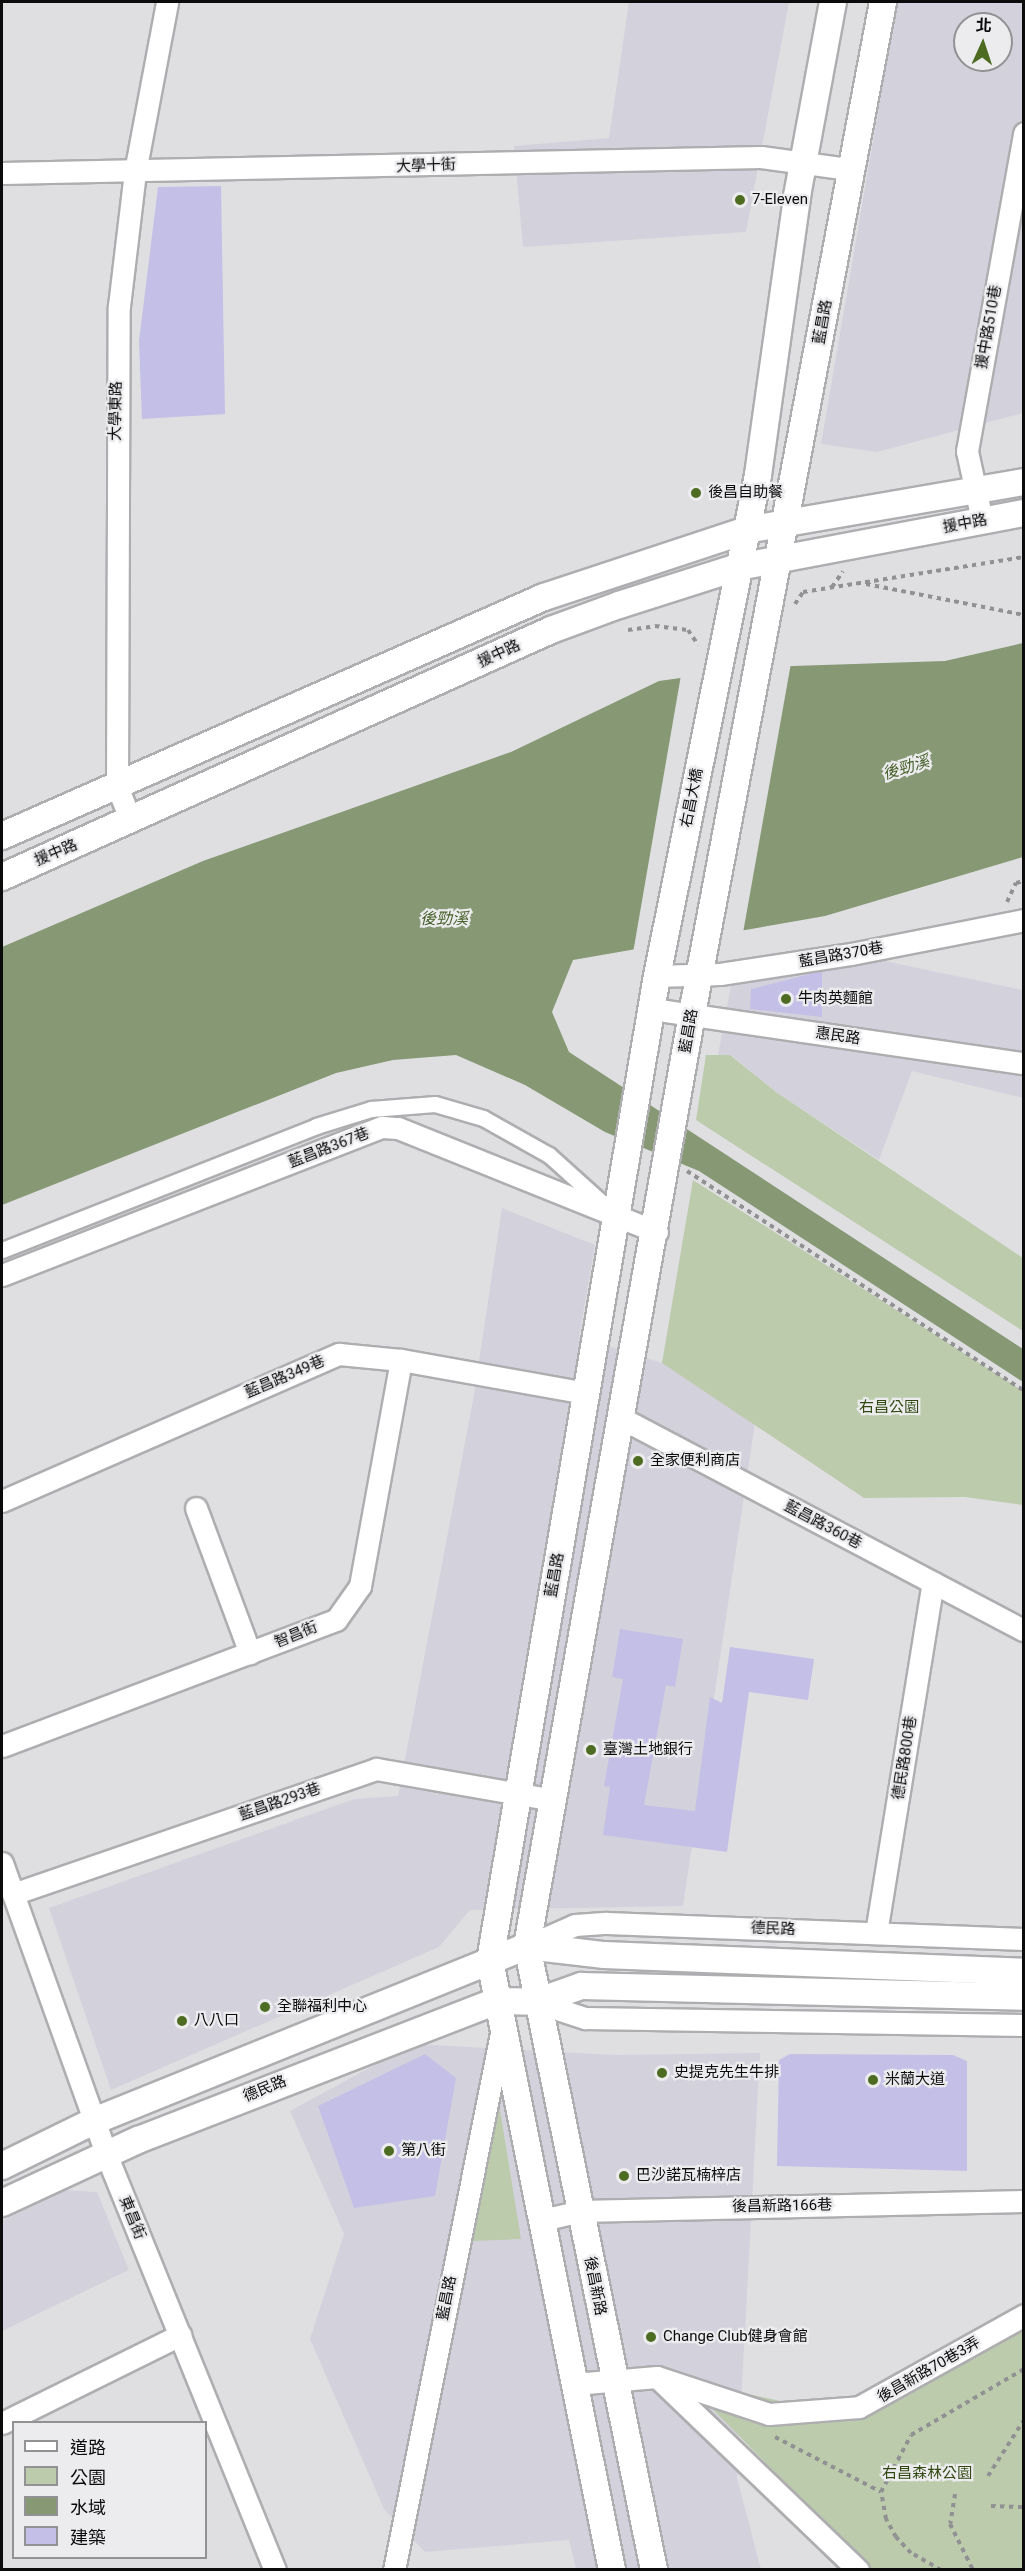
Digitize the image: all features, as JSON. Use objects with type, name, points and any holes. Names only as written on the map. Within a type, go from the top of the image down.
[{"type":"street","name":"大學東路","points":[[131,821],[117,787],[118,306],[135,172],[167,2]]},
{"type":"street","points":[[738,567],[746,530],[803,161],[833,2]]},
{"type":"street","name":"藍昌路","points":[[668,1160],[692,1014],[786,525],[849,169],[883,2]]},
{"type":"street","name":"援中路510巷","points":[[982,520],[967,451],[1023,133]]},
{"type":"street","name":"大學十街","points":[[2,173],[135,172],[761,157],[849,169]]},
{"type":"street","name":"援中路","points":[[2,836],[544,597],[746,530],[786,525],[1023,482]]},
{"type":"street","name":"援中路","points":[[2,877],[131,821],[550,630],[738,567],[1023,513]]},
{"type":"street","name":"右昌大橋","points":[[659,966],[738,567]]},
{"type":"street","name":"藍昌路370巷","points":[[659,966],[851,954],[1023,920]]},
{"type":"street","points":[[652,1009],[659,966]]},
{"type":"street","name":"藍昌路","points":[[497,2001],[490,1960],[652,1009]]},
{"type":"street","name":"惠民路","points":[[652,1009],[1023,1064]]},
{"type":"street","points":[[2,1250],[316,1126],[371,1109],[435,1104],[483,1118],[549,1155],[616,1216]]},
{"type":"street","name":"藍昌路367巷","points":[[2,1275],[382,1128],[398,1128],[657,1232]]},
{"type":"street","points":[[536,2002],[527,1946],[657,1232],[668,1160]]},
{"type":"street","name":"藍昌路349巷","points":[[2,1501],[339,1354],[401,1360],[586,1394]]},
{"type":"street","name":"智昌街","points":[[2,1746],[336,1620],[360,1586],[401,1360]]},
{"type":"street","points":[[586,1394],[623,1419]]},
{"type":"street","name":"藍昌路360巷","points":[[623,1419],[1023,1630]]},
{"type":"street","points":[[196,1508],[250,1653]]},
{"type":"street","name":"德民路800巷","points":[[876,1933],[933,1583]]},
{"type":"street","name":"藍昌路293巷","points":[[13,1894],[376,1769],[554,1800]]},
{"type":"street","name":"東昌街","points":[[2,1863],[106,2154],[275,2570]]},
{"type":"street","name":"德民路","points":[[2,2166],[94,2121],[575,1925],[607,1923],[1023,1939]]},
{"type":"street","name":"德民路","points":[[527,1946],[604,1955],[1023,1972]]},
{"type":"street","name":"德民路","points":[[536,2002],[582,1986],[1023,1997]]},
{"type":"street","points":[[497,2001],[612,2570]]},
{"type":"street","name":"德民路","points":[[2,2203],[106,2154],[497,2001],[536,2002],[585,2018],[1023,2025]]},
{"type":"street","name":"後昌新路","points":[[536,2002],[654,2570]]},
{"type":"street","name":"藍昌路","points":[[394,2570],[502,2027]]},
{"type":"street","name":"後昌新路166巷","points":[[542,2220],[580,2211],[1023,2201]]},
{"type":"street","name":"後昌新路70巷3弄","points":[[574,2384],[613,2378],[657,2377],[769,2414],[859,2407],[1023,2315]]},
{"type":"street","points":[[2,2423],[180,2335]]},
{"type":"street","points":[[657,2377],[858,2570]]},
{"type":"path","points":[[791,610],[803,592],[1023,557]]},
{"type":"path","points":[[862,584],[1023,615]]},
{"type":"path","points":[[1006,906],[1016,883],[1023,881]]},
{"type":"path","points":[[668,1160],[1023,1390]]},
{"type":"path","points":[[941,2570],[910,2553],[896,2536],[886,2519],[881,2492],[911,2435],[1023,2369]]},
{"type":"path","points":[[988,2476],[1023,2420]]},
{"type":"path","points":[[955,2494],[950,2524],[973,2570]]},
{"type":"path","points":[[992,2506],[1023,2507]]},
{"type":"shaded area","points":[[629,2],[789,2],[746,232],[523,247],[514,146],[609,138]]},
{"type":"shaded area","points":[[897,2],[1023,2],[1023,413],[877,452],[821,444]]},
{"type":"shaded area","points":[[866,957],[1023,990],[1023,1098],[912,1071],[879,1160],[776,1092],[731,1055],[718,1055],[731,985],[758,974]]},
{"type":"shaded area","points":[[502,1208],[595,1245],[579,1337],[662,1363],[755,1423],[683,1906],[470,1910],[439,1947],[111,2090],[49,1908],[354,1799],[398,1796],[474,1395]]},
{"type":"shaded area","points":[[413,2044],[615,2055],[760,2053],[737,2478],[761,2569],[576,2569],[569,2540],[425,2552],[384,2509],[310,2339],[344,2234],[290,2111]]},
{"type":"shaded area","points":[[65,2190],[97,2192],[129,2270],[2,2331],[2,2221]]},
{"type":"green space","points":[[706,1055],[730,1055],[776,1092],[1023,1258],[1023,1331],[696,1120]]},
{"type":"green space","name":"右昌公園","points":[[693,1180],[1023,1391],[1023,1505],[965,1497],[864,1498],[662,1363]]},
{"type":"green space","points":[[498,2098],[521,2239],[473,2241]]},
{"type":"green space","name":"右昌森林公園","points":[[1023,2317],[1023,2569],[870,2569],[684,2380],[794,2404],[868,2397]]},
{"type":"water","name":"後勁溪","points":[[1023,643],[1023,857],[825,916],[573,960],[552,1012],[569,1052],[1023,1349],[1023,1382],[699,1171],[605,1132],[525,1085],[456,1055],[393,1060],[336,1073],[2,1205],[2,947],[203,861],[511,752],[659,681],[759,667],[945,661]]},
{"type":"pier","points":[[791,663],[743,933],[633,953],[681,675]]},
{"type":"building","points":[[221,186],[225,414],[142,419],[139,341],[158,187]]},
{"type":"building","name":"牛肉英麵館","points":[[822,971],[822,1017],[750,1009],[751,989]]},
{"type":"building","points":[[620,1629],[683,1639],[675,1687],[666,1685],[644,1805],[695,1811],[710,1697],[722,1703],[730,1647],[814,1659],[808,1700],[749,1692],[727,1852],[603,1835],[610,1787],[604,1786],[623,1679],[612,1677]]},
{"type":"building","name":"第八街","points":[[425,2054],[456,2078],[435,2196],[354,2208],[318,2106]]},
{"type":"building","points":[[790,2054],[953,2055],[967,2061],[967,2171],[777,2166],[779,2060]]},
{"type":"place","name":"7-Eleven","points":[[740,200]]},
{"type":"place","name":"後昌自助餐","points":[[696,493]]},
{"type":"place","name":"牛肉英麵館","points":[[786,999]]},
{"type":"place","name":"全家便利商店","points":[[638,1461]]},
{"type":"place","name":"臺灣土地銀行","points":[[591,1750]]},
{"type":"place","name":"全聯福利中心","points":[[265,2007]]},
{"type":"place","name":"八八口","points":[[182,2021]]},
{"type":"place","name":"史提克先生牛排","points":[[662,2073]]},
{"type":"place","name":"米蘭大道","points":[[873,2080]]},
{"type":"place","name":"第八街","points":[[389,2151]]},
{"type":"place","name":"巴沙諾瓦楠梓店","points":[[624,2176]]},
{"type":"place","name":"Change Club健身會館","points":[[651,2337]]}]
